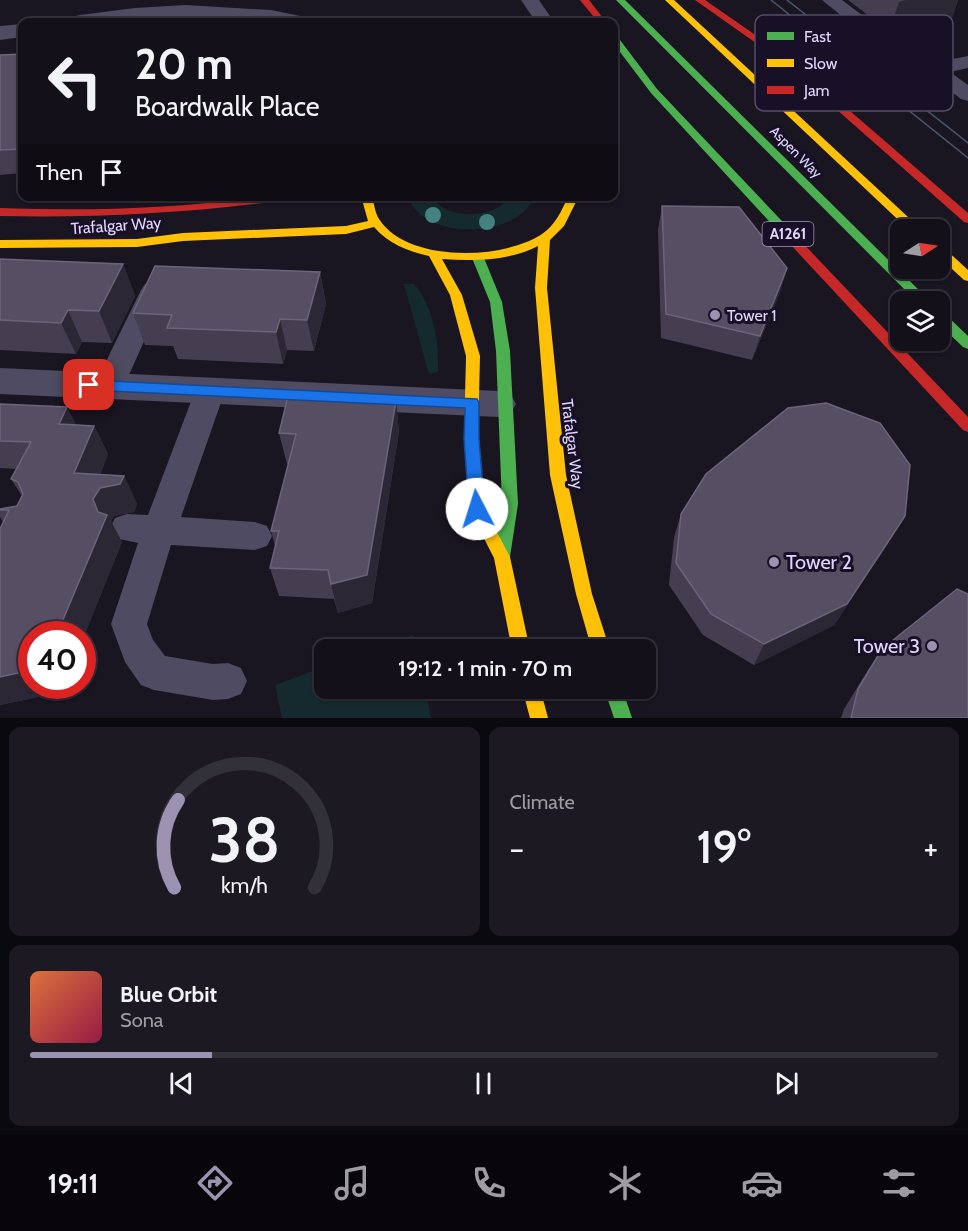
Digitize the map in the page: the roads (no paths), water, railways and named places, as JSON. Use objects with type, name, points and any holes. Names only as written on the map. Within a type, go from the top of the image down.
[{"type":"main road","points":[[584,0],[599,18]]},
{"type":"main road","name":"Aspen Way","points":[[620,0],[914,291]]},
{"type":"main road","name":"Aspen Way","points":[[669,0],[755,81]]},
{"type":"main road","points":[[699,0],[755,39]]},
{"type":"main road","name":"A1261","points":[[618,43],[654,91],[968,426]]},
{"type":"main road","name":"Aspen Way","points":[[787,111],[904,219]]},
{"type":"main road","points":[[843,111],[968,219]]},
{"type":"main road","name":"Trafalgar Way","points":[[0,212],[88,214],[201,208],[254,201]]},
{"type":"main road","points":[[366,201],[376,223],[400,242],[434,255],[478,258],[525,249],[544,239],[561,225],[572,210],[573,201]]},
{"type":"main road","name":"Trafalgar Way","points":[[0,244],[137,243],[183,237],[346,230],[376,223]]},
{"type":"main road","name":"Trafalgar Way","points":[[544,239],[541,288],[558,474],[584,594],[598,639]]},
{"type":"main road","points":[[434,255],[456,295],[488,403],[510,504],[502,557],[518,639]]},
{"type":"main road","points":[[478,258],[496,302],[503,351],[488,403],[471,439],[477,509],[502,557]]},
{"type":"main road","points":[[950,260],[968,277]]},
{"type":"main road","points":[[950,327],[968,344]]},
{"type":"main road","points":[[534,699],[539,718]]},
{"type":"main road","points":[[617,699],[623,718]]},
{"type":"street","points":[[108,18],[176,12],[232,12],[280,18]]},
{"type":"street","points":[[0,33],[18,31]]},
{"type":"street","points":[[0,381],[488,403]]},
{"type":"lane","points":[[530,0],[542,18]]},
{"type":"lane","points":[[831,0],[850,15]]},
{"type":"lane","points":[[953,65],[968,62]]},
{"type":"lane","points":[[953,84],[968,95]]},
{"type":"lane","points":[[109,386],[156,285]]},
{"type":"lane","points":[[210,391],[144,529],[141,581],[129,624],[138,650],[154,672],[213,682],[228,681]]},
{"type":"lane","points":[[144,529],[255,536]]},
{"type":"tram line","points":[[771,0],[790,15]]},
{"type":"tram line","points":[[787,0],[806,15]]},
{"type":"tram line","points":[[909,111],[968,158]]},
{"type":"tram line","points":[[927,111],[968,143]]},
{"type":"place","name":"Tower 1","points":[[715,315]]},
{"type":"place","name":"Tower 2","points":[[774,562]]},
{"type":"place","name":"Tower 3","points":[[932,646]]}]
